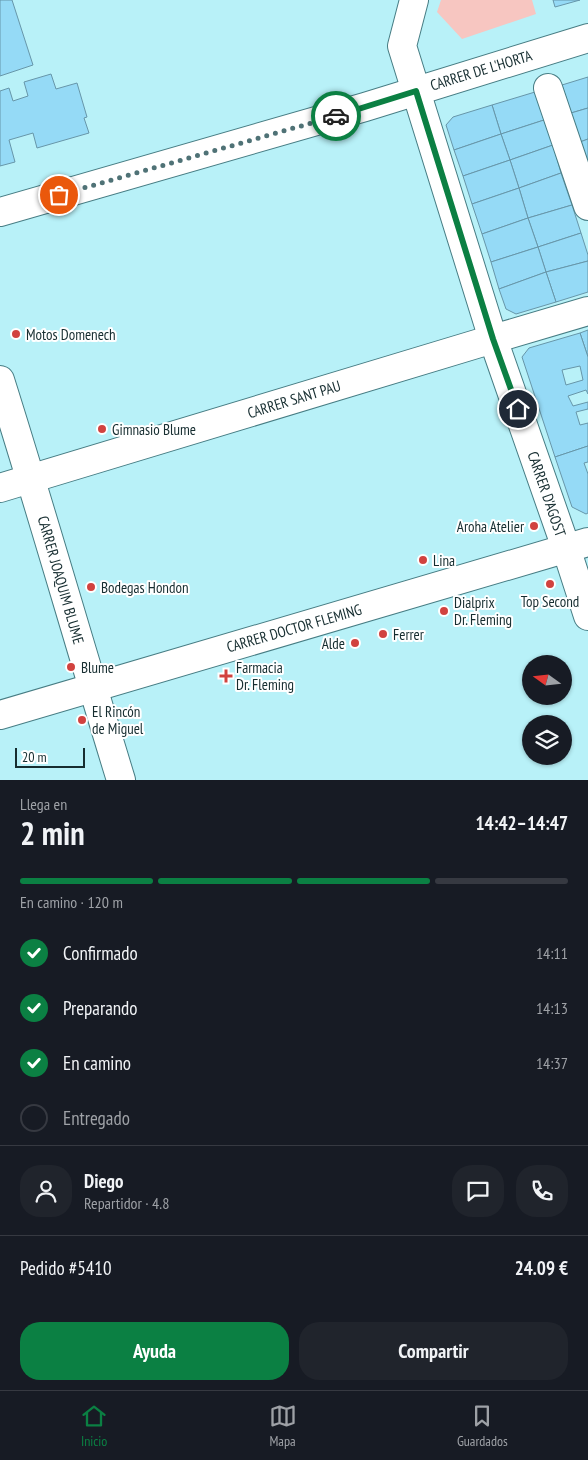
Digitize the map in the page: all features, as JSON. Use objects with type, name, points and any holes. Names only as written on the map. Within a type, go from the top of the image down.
[{"type":"street","name":"CARRER D'AGOST","points":[[414,0],[402,46],[493,339],[577,545],[588,616]]},
{"type":"street","name":"CARRER DE L'HORTA","points":[[0,212],[365,107],[588,38]]},
{"type":"street","points":[[548,88],[588,206]]},
{"type":"street","name":"CARRER SANT PAU","points":[[0,488],[588,312]]},
{"type":"street","name":"CARRER JOAQUIM BLUME","points":[[0,380],[92,687],[122,780]]},
{"type":"street","name":"CARRER DOCTOR FLEMING","points":[[0,715],[577,545]]},
{"type":"shaded area","points":[[441,0],[532,0],[536,14],[462,39],[437,12]]},
{"type":"building","points":[[0,0],[12,0],[33,65],[0,76]]},
{"type":"building","points":[[553,0],[580,0],[555,7]]},
{"type":"building","points":[[51,74],[56,89],[77,83],[87,117],[84,118],[89,133],[37,148],[33,133],[9,140],[15,162],[0,166],[0,91],[9,88],[13,101],[28,96],[24,82]]},
{"type":"building","points":[[588,77],[588,108],[571,113],[562,85]]},
{"type":"building","points":[[535,92],[544,120],[501,134],[492,105]]},
{"type":"building","points":[[492,105],[501,134],[454,150],[446,125],[453,117]]},
{"type":"building","points":[[588,108],[588,139],[580,142],[571,113]]},
{"type":"building","points":[[544,120],[553,145],[510,160],[501,134]]},
{"type":"building","points":[[501,134],[510,160],[463,176],[454,150]]},
{"type":"building","points":[[588,139],[588,165],[580,142]]},
{"type":"building","points":[[553,145],[561,173],[519,188],[510,160]]},
{"type":"building","points":[[510,160],[519,188],[472,204],[463,176]]},
{"type":"building","points":[[561,173],[572,205],[528,218],[519,188]]},
{"type":"building","points":[[519,188],[528,218],[482,234],[472,204]]},
{"type":"building","points":[[572,205],[581,233],[538,247],[528,218]]},
{"type":"building","points":[[528,218],[538,247],[491,262],[482,234]]},
{"type":"building","points":[[581,233],[588,261],[546,272],[538,247]]},
{"type":"building","points":[[538,247],[546,272],[499,289],[491,262]]},
{"type":"building","points":[[588,261],[588,292],[556,302],[546,272]]},
{"type":"building","points":[[546,272],[556,302],[516,314],[506,309],[499,289]]},
{"type":"building","points":[[588,330],[588,357],[580,333]]},
{"type":"building","points":[[580,333],[588,357],[588,394],[586,390],[568,396],[573,406],[588,402],[588,409],[576,412],[580,425],[588,423],[588,446],[555,457],[522,357],[529,348]],"holes":[[[580,366],[583,380],[566,385],[562,370]]]},
{"type":"building","points":[[588,446],[588,462],[584,463],[588,474],[588,513],[586,514],[572,507],[555,457]]},
{"type":"way so far","points":[[59,195],[336,116]]},
{"type":"place","name":"Motos Domenech","points":[[16,334]]},
{"type":"place","name":"Gimnasio Blume","points":[[102,429]]},
{"type":"place","name":"Aroha Atelier","points":[[534,526]]},
{"type":"place","name":"Lina","points":[[423,560]]},
{"type":"place","name":"Top Second","points":[[550,584]]},
{"type":"place","name":"Bodegas Hondon","points":[[91,587]]},
{"type":"place","name":"Dialprix Dr. Fleming","points":[[444,611]]},
{"type":"place","name":"Ferrer","points":[[383,634]]},
{"type":"place","name":"Alde","points":[[355,643]]},
{"type":"place","name":"Blume","points":[[71,667]]},
{"type":"place","name":"Farmacia Dr. Fleming","points":[[226,676]]},
{"type":"place","name":"El Rincón de Miguel","points":[[82,720]]},
{"type":"route","points":[[336,116],[416,91],[493,339],[518,409]]}]
